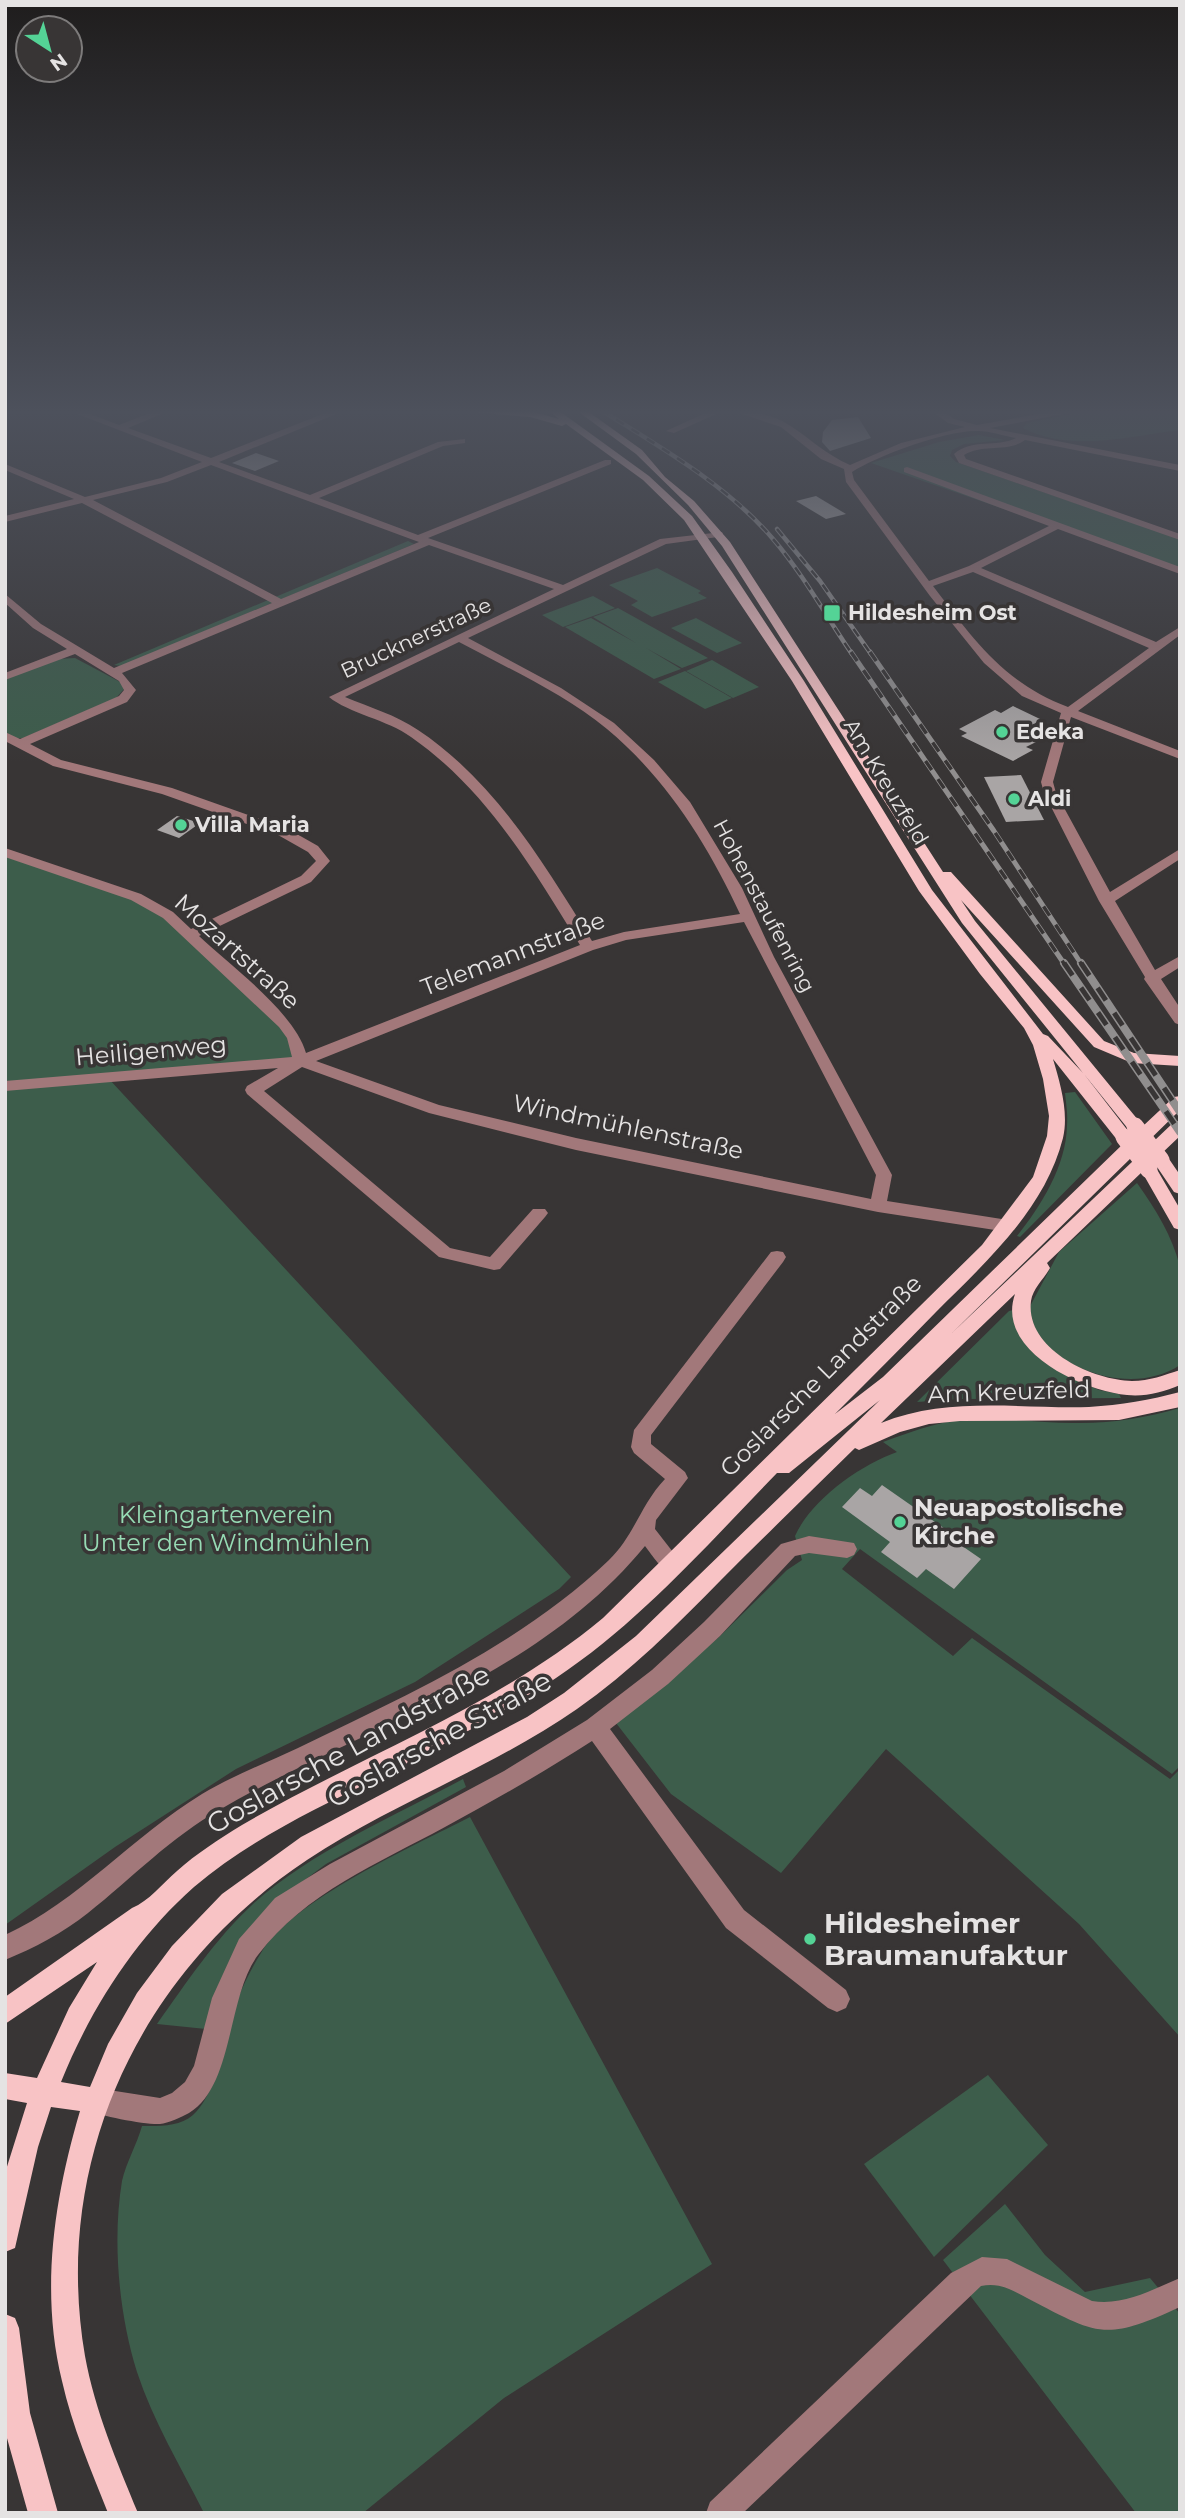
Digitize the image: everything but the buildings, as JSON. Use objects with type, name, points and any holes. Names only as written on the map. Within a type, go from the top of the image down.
[{"type":"main road","name":"Am Kreuzfeld","points":[[695,528],[798,681],[926,891],[985,971],[1031,1026],[1044,1054],[1057,1116],[1055,1136],[1041,1177],[1008,1226]]},
{"type":"main road","name":"Am Kreuzfeld","points":[[712,528],[969,923],[1130,1131]]},
{"type":"main road","points":[[924,854],[958,886],[1099,1044],[1132,1058],[1180,1061]]},
{"type":"main road","points":[[1031,1026],[1130,1131],[1155,1165],[1180,1188]]},
{"type":"main road","points":[[760,1478],[787,1465],[890,1382],[1116,1160],[1180,1101]]},
{"type":"main road","points":[[1180,1126],[1063,1236],[1027,1288],[1021,1310],[1038,1346],[1064,1367],[1100,1383],[1142,1387],[1180,1377]]},
{"type":"main road","points":[[1155,1165],[1180,1224]]},
{"type":"main road","name":"Goslarsche Landstraße","points":[[5,2238],[13,2189],[27,2134],[43,2093],[95,1991],[117,1957],[161,1902],[204,1866],[258,1830],[331,1788],[463,1722],[554,1668],[627,1611],[1008,1226]]},
{"type":"main road","name":"Goslarsche Straße","points":[[123,2513],[78,2391],[68,2339],[64,2292],[65,2243],[71,2191],[96,2101],[128,2032],[169,1970],[219,1913],[259,1880],[309,1845],[493,1748],[581,1693],[644,1643],[789,1499],[1063,1236]]},
{"type":"main road","name":"Am Kreuzfeld","points":[[843,1449],[876,1433],[927,1417],[986,1412],[1119,1413],[1142,1410],[1180,1399]]},
{"type":"main road","points":[[5,2012],[30,1997],[161,1902]]},
{"type":"main road","points":[[5,2086],[96,2101]]},
{"type":"main road","points":[[5,2328],[15,2413],[43,2513]]},
{"type":"street","points":[[138,528],[215,571],[280,603]]},
{"type":"street","name":"Brucknerstraße","points":[[389,528],[564,589]]},
{"type":"street","points":[[101,665],[266,596],[448,528]]},
{"type":"street","points":[[884,528],[995,669],[1024,693],[1180,755]]},
{"type":"street","points":[[927,585],[973,568],[1053,528]]},
{"type":"street","points":[[1060,528],[1180,572]]},
{"type":"street","points":[[1153,528],[1180,537]]},
{"type":"street","points":[[564,589],[664,541],[718,534]]},
{"type":"street","points":[[113,673],[280,603],[420,539]]},
{"type":"street","points":[[973,568],[1155,646]]},
{"type":"street","name":"Brucknerstraße","points":[[564,589],[335,697],[412,732],[457,765],[543,872],[587,947]]},
{"type":"street","points":[[5,597],[37,626],[113,673],[128,684],[130,690],[123,699],[19,744]]},
{"type":"street","points":[[1180,630],[1069,712],[1062,722],[1048,787],[1107,901],[1151,978],[1180,1020]]},
{"type":"street","name":"Hohenstaufenring","points":[[460,638],[557,690],[610,726],[649,763],[685,805],[718,858],[767,957],[884,1175],[878,1206]]},
{"type":"street","points":[[5,677],[75,650]]},
{"type":"street","points":[[5,736],[57,763],[179,795],[284,832],[313,849],[323,861],[306,879],[192,934]]},
{"type":"street","name":"Mozartstraße","points":[[5,852],[136,897],[168,915],[192,934],[284,1024],[294,1038],[301,1060]]},
{"type":"street","points":[[1107,901],[1180,853]]},
{"type":"street","name":"Telemannstraße","points":[[301,1060],[587,947],[624,936],[748,917]]},
{"type":"street","points":[[1151,978],[1180,960]]},
{"type":"street","points":[[301,1060],[253,1090],[445,1253],[494,1264],[539,1213]]},
{"type":"street","name":"Windmühlenstraße","points":[[301,1060],[435,1109],[576,1144],[878,1206],[1008,1226]]},
{"type":"street","name":"Heiligenweg","points":[[5,1086],[301,1060]]},
{"type":"street","name":"Goslarsche Landstraße","points":[[5,1948],[37,1933],[78,1906],[156,1839],[212,1801],[430,1694],[503,1653],[553,1620],[617,1565],[645,1531],[646,1519],[678,1478],[641,1447],[641,1435],[777,1257]]},
{"type":"street","points":[[645,1531],[673,1565]]},
{"type":"street","points":[[96,2101],[160,2110],[181,2102],[194,2091],[206,2071],[225,1998],[248,1948],[284,1907],[338,1872],[512,1779],[595,1727],[660,1677],[797,1544],[847,1549]]},
{"type":"street","points":[[595,1727],[735,1919],[837,2000]]},
{"type":"street","points":[[721,2513],[961,2283],[978,2270],[992,2269],[1023,2280],[1089,2315],[1104,2319],[1139,2310],[1173,2295]]},
{"type":"green space","points":[[1057,528],[1147,528],[1180,539],[1180,570]]},
{"type":"green space","points":[[408,541],[414,544],[121,666],[114,665]]},
{"type":"green space","points":[[657,568],[701,591],[698,593],[707,598],[652,617],[631,605],[638,601],[609,585]]},
{"type":"green space","points":[[593,596],[615,608],[563,627],[542,615]]},
{"type":"green space","points":[[618,608],[708,658],[682,668],[646,648],[681,669],[654,679],[565,627],[591,618],[636,643],[593,617]]},
{"type":"green space","points":[[696,618],[742,643],[717,653],[671,628]]},
{"type":"green space","points":[[75,658],[122,683],[124,689],[116,698],[23,738],[14,739],[5,733],[5,679],[57,659]]},
{"type":"green space","points":[[712,660],[759,687],[733,698],[686,671]]},
{"type":"green space","points":[[685,671],[732,698],[705,709],[658,682]]},
{"type":"green space","name":"Kleingartenverein Unter den Windmühlen","points":[[5,852],[78,876],[168,915],[284,1024],[301,1061],[109,1079],[571,1577],[559,1589],[415,1682],[236,1769],[115,1847],[5,1925]]},
{"type":"green space","points":[[1075,1092],[1112,1144],[1020,1237],[1017,1236],[1051,1185],[1066,1141],[1065,1093]]},
{"type":"green space","points":[[1137,1183],[1163,1223],[1180,1267],[1180,1365],[1145,1378],[1126,1379],[1088,1371],[1055,1353],[1036,1334],[1028,1310],[1059,1252]]},
{"type":"green space","points":[[1018,1309],[1076,1380],[1099,1390],[1119,1394],[1121,1398],[961,1399],[917,1402],[1009,1311]]},
{"type":"green space","points":[[1180,1408],[1180,1766],[1172,1774],[860,1549],[842,1569],[953,1656],[972,1638],[1170,1779],[1180,1769],[1180,2037],[1079,1924],[886,1749],[781,1873],[671,1794],[616,1723],[718,1638],[787,1570],[802,1560],[795,1536],[802,1523],[838,1485],[897,1452],[883,1442],[950,1421],[988,1419],[1100,1422],[1141,1417]]},
{"type":"green space","points":[[463,1779],[466,1787],[326,1864],[290,1891],[206,2029],[157,2024],[226,1932],[275,1885],[354,1836]]},
{"type":"green space","points":[[470,1817],[712,2264],[504,2398],[363,2513],[204,2513],[151,2408],[131,2350],[122,2302],[118,2253],[119,2204],[126,2167],[142,2126],[182,2122],[202,2105],[215,2077],[242,1989],[261,1953],[277,1933],[326,1894],[387,1859]]},
{"type":"green space","points":[[988,2075],[1048,2145],[934,2257],[864,2164]]},
{"type":"green space","points":[[1005,2204],[1045,2255],[1085,2292],[1150,2278],[1180,2314],[1180,2513],[1136,2513],[943,2260]]},
{"type":"railway","points":[[763,528],[794,566],[852,654]]},
{"type":"railway","points":[[777,529],[820,581],[871,654]]},
{"type":"railway","points":[[851,652],[1065,965]]},
{"type":"railway","points":[[870,652],[994,831],[1082,965]]},
{"type":"railway","points":[[1064,963],[1180,1132]]},
{"type":"railway","points":[[1081,963],[1180,1112]]},
{"type":"place","name":"Hildesheim Ost","points":[[832,613]]},
{"type":"place","name":"Edeka","points":[[1002,732]]},
{"type":"place","name":"Aldi","points":[[1014,799]]},
{"type":"place","name":"Villa Maria","points":[[181,825]]},
{"type":"place","name":"Neuapostolische Kirche","points":[[900,1522]]},
{"type":"place","name":"Hildesheimer Braumanufaktur","points":[[810,1939]]}]
